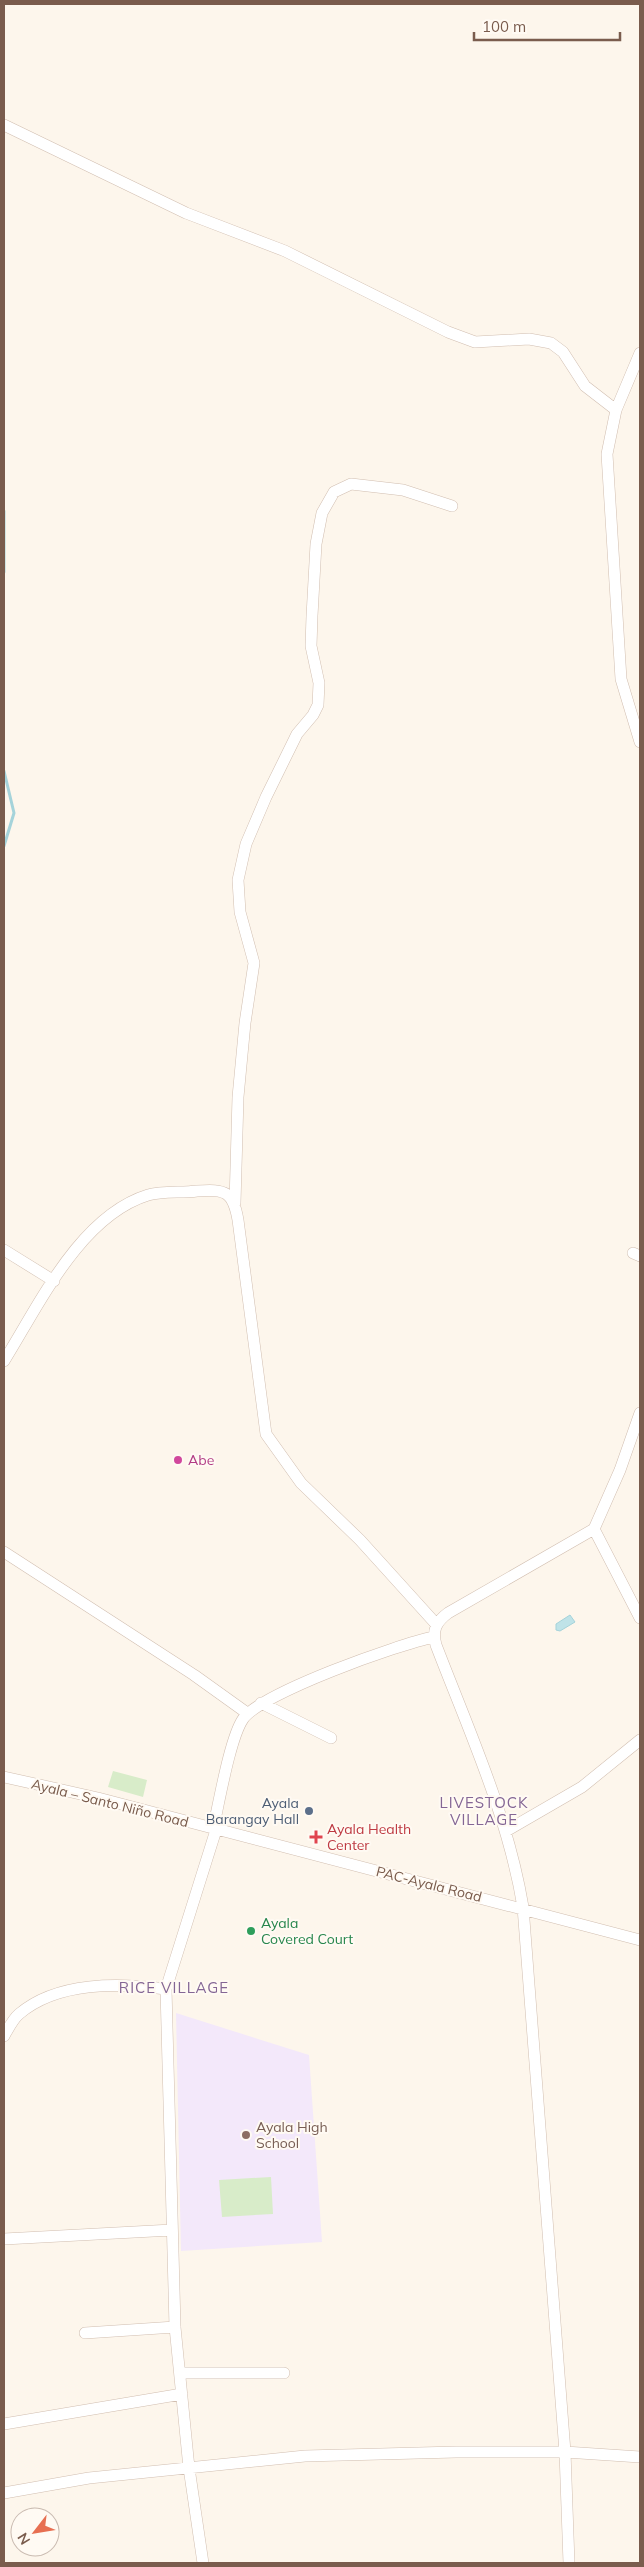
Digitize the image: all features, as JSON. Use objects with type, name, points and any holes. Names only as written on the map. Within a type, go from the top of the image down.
[{"type":"street","points":[[4,126],[186,213],[286,251],[448,332],[475,342],[529,339],[551,343],[563,352],[586,386],[616,410]]},
{"type":"street","points":[[640,353],[616,410],[607,454],[621,679],[640,742]]},
{"type":"street","points":[[436,1624],[360,1540],[301,1483],[266,1434],[235,1203],[238,1097],[245,1023],[254,963],[240,912],[238,880],[246,844],[266,797],[294,740],[318,705],[319,683],[312,646],[316,544],[322,513],[334,492],[351,484],[403,490],[452,506]]},
{"type":"street","points":[[4,1361],[70,1256],[109,1214],[148,1195],[220,1190],[231,1197],[235,1203]]},
{"type":"street","points":[[4,1250],[54,1281]]},
{"type":"street","points":[[569,2563],[565,2452],[523,1908],[517,1870],[506,1831],[434,1637],[436,1624],[456,1608],[594,1529],[620,1470],[640,1413]]},
{"type":"street","points":[[594,1529],[640,1618]]},
{"type":"street","points":[[4,1552],[128,1631],[247,1713]]},
{"type":"street","points":[[203,2563],[189,2468],[175,2327],[166,1989],[215,1830],[235,1737],[247,1713],[262,1703],[298,1685],[410,1643],[434,1637]]},
{"type":"street","points":[[262,1703],[330,1738]]},
{"type":"street","points":[[506,1831],[582,1787],[640,1740]]},
{"type":"street","name":"Ayala – Santo Niño Road","points":[[4,1777],[98,1798],[215,1830]]},
{"type":"street","name":"PAC-Ayala Road","points":[[215,1830],[523,1908],[640,1940]]},
{"type":"street","points":[[4,2036],[18,2014],[44,1998],[84,1988],[138,1985],[166,1989]]},
{"type":"street","points":[[4,2239],[172,2230]]},
{"type":"street","points":[[85,2333],[175,2327]]},
{"type":"street","points":[[181,2373],[284,2372]]},
{"type":"street","points":[[4,2424],[182,2394]]},
{"type":"street","points":[[4,2492],[89,2478],[305,2456],[456,2452],[565,2452],[640,2457]]},
{"type":"shaded area","name":"Ayala High School","points":[[176,2013],[309,2055],[322,2242],[181,2251]]},
{"type":"green space","points":[[113,1771],[147,1780],[143,1797],[108,1787]]},
{"type":"green space","points":[[271,2177],[273,2214],[222,2217],[219,2180]]},
{"type":"water","points":[[570,1615],[575,1622],[560,1631],[556,1630],[556,1624]]},
{"type":"waterway","points":[[4,511],[4,572]]},
{"type":"waterway","points":[[4,771],[14,813],[4,846]]},
{"type":"place","name":"Abe","points":[[178,1460]]},
{"type":"place","name":"Ayala Barangay Hall","points":[[309,1811]]},
{"type":"place","name":"Ayala Health Center","points":[[316,1837]]},
{"type":"place","name":"Ayala Covered Court","points":[[251,1931]]},
{"type":"place","name":"Ayala High School","points":[[246,2135]]},
{"type":"district","name":"LIVESTOCK VILLAGE","points":[[484,1812]]},
{"type":"district","name":"RICE VILLAGE","points":[[174,1988]]}]
